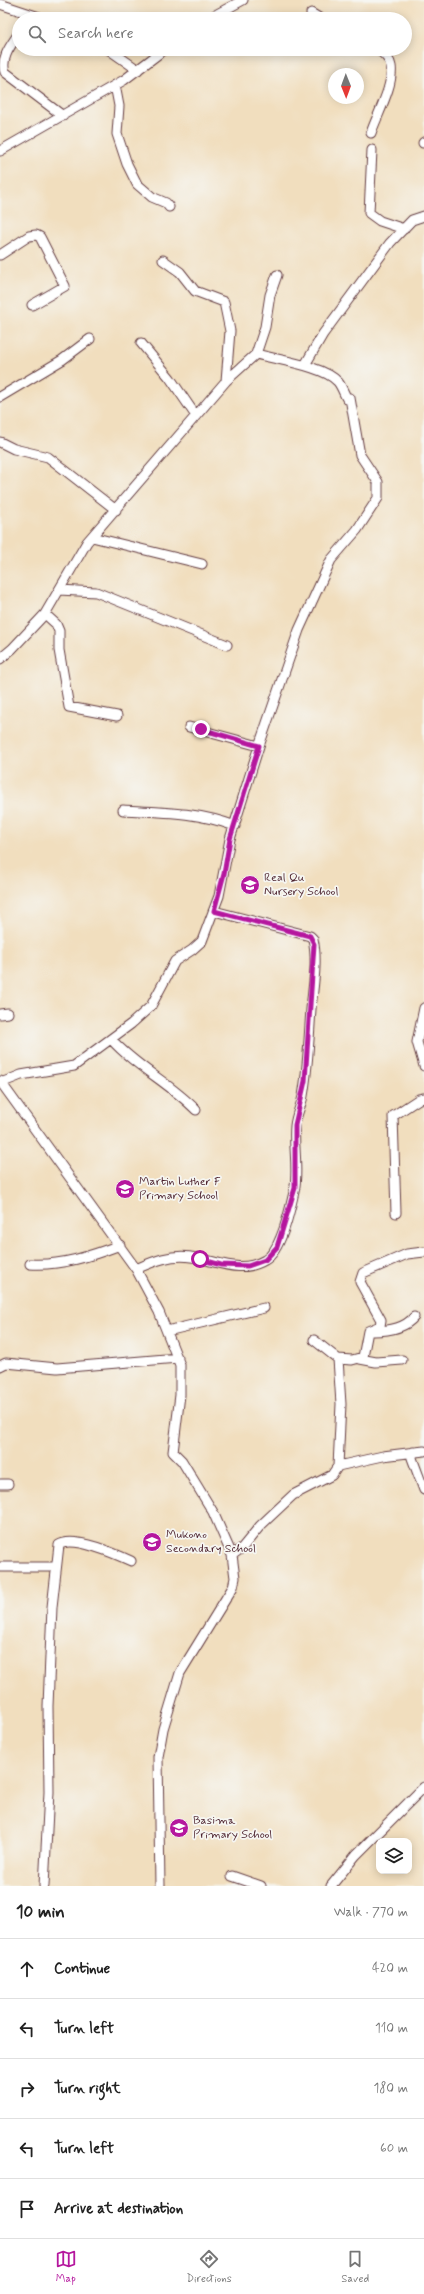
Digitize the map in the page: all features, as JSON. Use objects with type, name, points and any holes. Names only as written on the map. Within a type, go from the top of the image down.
[{"type":"street","points":[[221,12],[243,0]]},
{"type":"street","points":[[0,4],[24,12]]},
{"type":"street","points":[[12,43],[2,58],[2,67],[5,72],[63,116]]},
{"type":"street","points":[[118,56],[138,70]]},
{"type":"street","points":[[0,151],[115,85],[157,56]]},
{"type":"street","points":[[371,132],[387,94],[391,66],[385,56]]},
{"type":"street","points":[[115,85],[119,106],[117,134],[127,164],[137,184],[152,197],[166,203],[169,207]]},
{"type":"street","points":[[372,150],[369,213],[380,221],[404,229]]},
{"type":"street","points":[[306,365],[323,334],[390,243],[412,220],[424,216]]},
{"type":"street","points":[[0,255],[29,236],[36,235],[40,237],[65,286],[32,305]]},
{"type":"street","points":[[163,260],[180,272],[196,291],[224,302],[230,331],[226,381]]},
{"type":"street","points":[[0,659],[12,649],[45,614],[60,590],[73,563],[92,537],[226,381],[256,354],[266,327],[270,295],[277,275]]},
{"type":"street","points":[[0,397],[62,360],[90,339]]},
{"type":"street","points":[[141,343],[170,378],[196,416]]},
{"type":"street","points":[[160,1886],[158,1757],[163,1729],[183,1667],[234,1583],[232,1555],[213,1512],[182,1461],[173,1452],[180,1395],[178,1358],[167,1331],[136,1269],[1,1082],[21,1075],[71,1068],[112,1040],[150,1006],[172,965],[202,941],[214,911],[235,826],[259,746],[312,599],[331,560],[357,530],[378,498],[378,482],[360,455],[350,398],[346,399],[338,382],[330,375],[306,365],[282,362],[256,354]]},
{"type":"street","points":[[0,442],[14,449],[48,457],[116,510]]},
{"type":"street","points":[[92,537],[202,564]]},
{"type":"street","points":[[60,590],[96,592],[226,645]]},
{"type":"street","points":[[45,614],[56,624],[59,631],[59,650],[69,707],[117,716]]},
{"type":"street","points":[[189,727],[259,746]]},
{"type":"street","points":[[123,810],[191,814],[212,817],[235,826]]},
{"type":"street","points":[[136,1269],[157,1260],[185,1256],[232,1267],[248,1266],[260,1263],[269,1258],[277,1247],[294,1194],[296,1180],[295,1125],[303,1098],[307,1062],[314,972],[313,939],[310,936],[214,911]]},
{"type":"street","points":[[424,1008],[417,1042],[424,1066]]},
{"type":"street","points":[[112,1040],[125,1055],[170,1085],[196,1110]]},
{"type":"street","points":[[396,1213],[393,1116],[419,1099],[424,1098]]},
{"type":"street","points":[[30,1264],[46,1265],[71,1262],[120,1246]]},
{"type":"street","points":[[368,1331],[380,1326],[381,1320],[360,1282],[361,1276],[407,1254],[424,1252]]},
{"type":"street","points":[[167,1331],[264,1308]]},
{"type":"street","points":[[368,1331],[388,1330],[408,1324],[414,1317]]},
{"type":"street","points":[[360,1359],[363,1357],[368,1331]]},
{"type":"street","points":[[314,1340],[338,1359],[360,1359],[376,1362],[402,1360]]},
{"type":"street","points":[[0,1366],[6,1363],[57,1368],[178,1358]]},
{"type":"street","points":[[232,1555],[242,1548],[260,1526],[293,1495],[332,1475],[338,1466],[341,1404],[338,1359]]},
{"type":"street","points":[[338,1466],[424,1451]]},
{"type":"street","points":[[413,1452],[412,1458],[424,1490]]},
{"type":"street","points":[[44,1886],[49,1792],[48,1706],[52,1601],[55,1567],[59,1546],[63,1542],[71,1542],[99,1548],[131,1560]]},
{"type":"street","points":[[0,1567],[55,1567]]},
{"type":"street","points":[[331,1886],[356,1855],[424,1787]]},
{"type":"street","points":[[232,1876],[261,1886]]},
{"type":"place","name":"Real Qu Nursery School","points":[[250,885]]},
{"type":"place","name":"Martin Luther F Primary School","points":[[125,1189]]},
{"type":"place","name":"Mukono Secondary School","points":[[152,1542]]},
{"type":"place","name":"Basima Primary School","points":[[179,1828]]},
{"type":"route","points":[[200,1259],[232,1267],[248,1266],[260,1263],[269,1258],[277,1247],[295,1188],[295,1125],[303,1098],[314,972],[314,944],[313,939],[310,936],[250,922],[214,911],[224,874],[230,839],[259,746],[201,729]]}]
